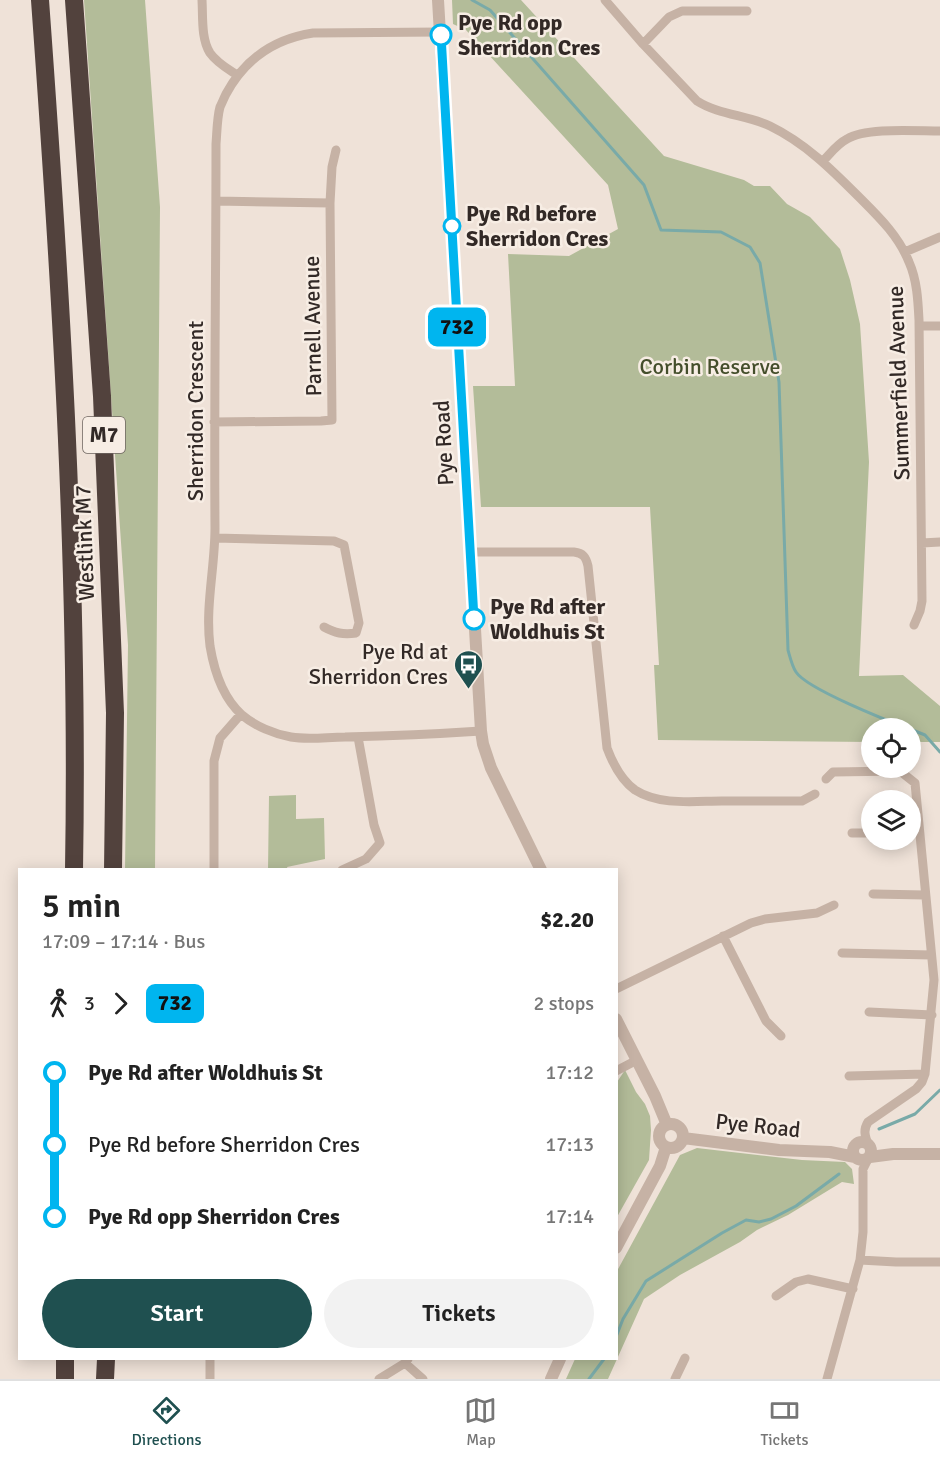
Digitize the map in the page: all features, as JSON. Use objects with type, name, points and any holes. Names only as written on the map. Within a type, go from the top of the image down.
[{"type":"highway","name":"Westlink M7","points":[[40,0],[62,341],[72,598],[74,868]]},
{"type":"highway","name":"Westlink M7","points":[[74,0],[104,419],[115,713],[113,868]]},
{"type":"highway","points":[[65,1360],[65,1379]]},
{"type":"highway","points":[[105,1379],[106,1360]]},
{"type":"street","points":[[202,0],[205,40],[210,53],[237,75]]},
{"type":"street","name":"Pye Road","points":[[438,0],[481,731],[491,768],[540,868]]},
{"type":"street","name":"Summerfield Avenue","points":[[605,0],[692,96],[702,104],[770,126],[808,149],[890,229],[905,252],[916,282],[919,303],[922,601],[914,625]]},
{"type":"street","points":[[643,44],[669,17],[682,11],[747,11]]},
{"type":"street","name":"Sherridon Crescent","points":[[440,32],[330,32],[298,35],[284,39],[256,56],[237,75],[220,106],[216,144],[215,538],[209,618],[210,645],[219,680],[227,696],[241,714],[274,733],[307,739],[481,731]]},
{"type":"street","points":[[823,162],[844,141],[857,134],[876,131],[940,132]]},
{"type":"street","name":"Parnell Avenue","points":[[214,422],[332,420],[330,203],[332,167],[336,150]]},
{"type":"street","points":[[216,201],[330,203]]},
{"type":"street","points":[[905,252],[940,237]]},
{"type":"street","points":[[919,326],[940,326]]},
{"type":"street","points":[[215,538],[334,541],[344,545],[359,623],[356,633],[335,633],[324,627]]},
{"type":"street","points":[[922,543],[940,542]]},
{"type":"street","points":[[470,552],[587,552],[607,748],[612,761],[625,781],[635,790],[646,796],[672,801],[802,801],[815,794]]},
{"type":"street","points":[[214,868],[214,761],[220,738],[241,714]]},
{"type":"street","points":[[346,868],[366,859],[380,843],[374,825],[358,737]]},
{"type":"street","points":[[826,779],[833,772],[900,771],[915,783],[915,790]]},
{"type":"street","points":[[852,833],[861,833]]},
{"type":"street","points":[[827,1379],[860,1260],[863,1232],[864,1129],[868,1122],[916,1089],[925,1074],[934,980],[918,850]]},
{"type":"street","points":[[873,894],[925,895]]},
{"type":"street","points":[[618,988],[751,923],[765,919],[817,913],[834,905]]},
{"type":"street","points":[[723,936],[766,1021],[781,1036]]},
{"type":"street","points":[[842,953],[931,955]]},
{"type":"street","points":[[869,1012],[932,1015]]},
{"type":"street","points":[[618,1023],[667,1125]]},
{"type":"street","points":[[618,1070],[637,1060]]},
{"type":"street","points":[[849,1076],[925,1074]]},
{"type":"street","points":[[667,1125],[674,1125],[681,1130],[683,1138],[677,1147],[666,1147],[660,1142],[661,1130],[667,1125]]},
{"type":"street","name":"Pye Road","points":[[683,1138],[779,1150],[940,1154]]},
{"type":"street","points":[[618,1244],[660,1166],[666,1147]]},
{"type":"street","points":[[860,1260],[940,1262]]},
{"type":"street","points":[[776,1296],[796,1282],[808,1279],[853,1289]]},
{"type":"street","points":[[675,1379],[685,1358]]},
{"type":"street","points":[[210,1360],[210,1379]]},
{"type":"street","points":[[551,1379],[560,1360]]},
{"type":"street","points":[[379,1379],[407,1361],[423,1379]]},
{"type":"green space","points":[[84,0],[145,0],[160,207],[155,868],[125,868],[128,645]]},
{"type":"green space","name":"Corbin Reserve","points":[[452,0],[521,0],[664,156],[744,180],[754,186],[770,186],[787,204],[810,217],[840,249],[860,324],[869,462],[859,676],[903,675],[940,706],[940,742],[921,742],[921,718],[861,718],[861,742],[658,740],[654,665],[659,665],[650,507],[481,507],[473,386],[515,386],[508,254],[569,256],[618,229],[608,185],[466,30],[453,24]]},
{"type":"green space","points":[[296,795],[296,819],[324,818],[325,859],[287,868],[268,868],[269,796]]},
{"type":"green space","points":[[625,1070],[645,1104],[650,1116],[651,1130],[649,1160],[618,1215],[618,1080]]},
{"type":"green space","points":[[697,1148],[802,1160],[845,1162],[852,1169],[854,1184],[842,1182],[680,1275],[644,1299],[618,1357],[618,1269],[680,1155]]},
{"type":"green space","points":[[575,1360],[617,1360],[608,1379],[566,1379]]},
{"type":"waterway","points":[[472,0],[490,10],[644,185],[661,230],[721,232],[750,247],[760,263],[779,382],[788,650],[796,672],[803,679],[849,704],[882,718]]},
{"type":"waterway","points":[[921,733],[940,752]]},
{"type":"waterway","points":[[879,1129],[915,1114],[940,1090]]},
{"type":"waterway","points":[[618,1332],[623,1319],[646,1281],[746,1220],[759,1222],[771,1219],[796,1206],[839,1174]]},
{"type":"waterway","points":[[589,1379],[603,1360]]},
{"type":"bus line","name":"732","points":[[441,35],[474,619]]},
{"type":"place","name":"Pye Rd opp Sherridon Cres","points":[[441,35]]},
{"type":"place","name":"Pye Rd before Sherridon Cres","points":[[452,226]]},
{"type":"place","name":"Pye Rd after Woldhuis St","points":[[474,619]]},
{"type":"place","name":"Pye Rd at Sherridon Cres","points":[[469,690]]}]
